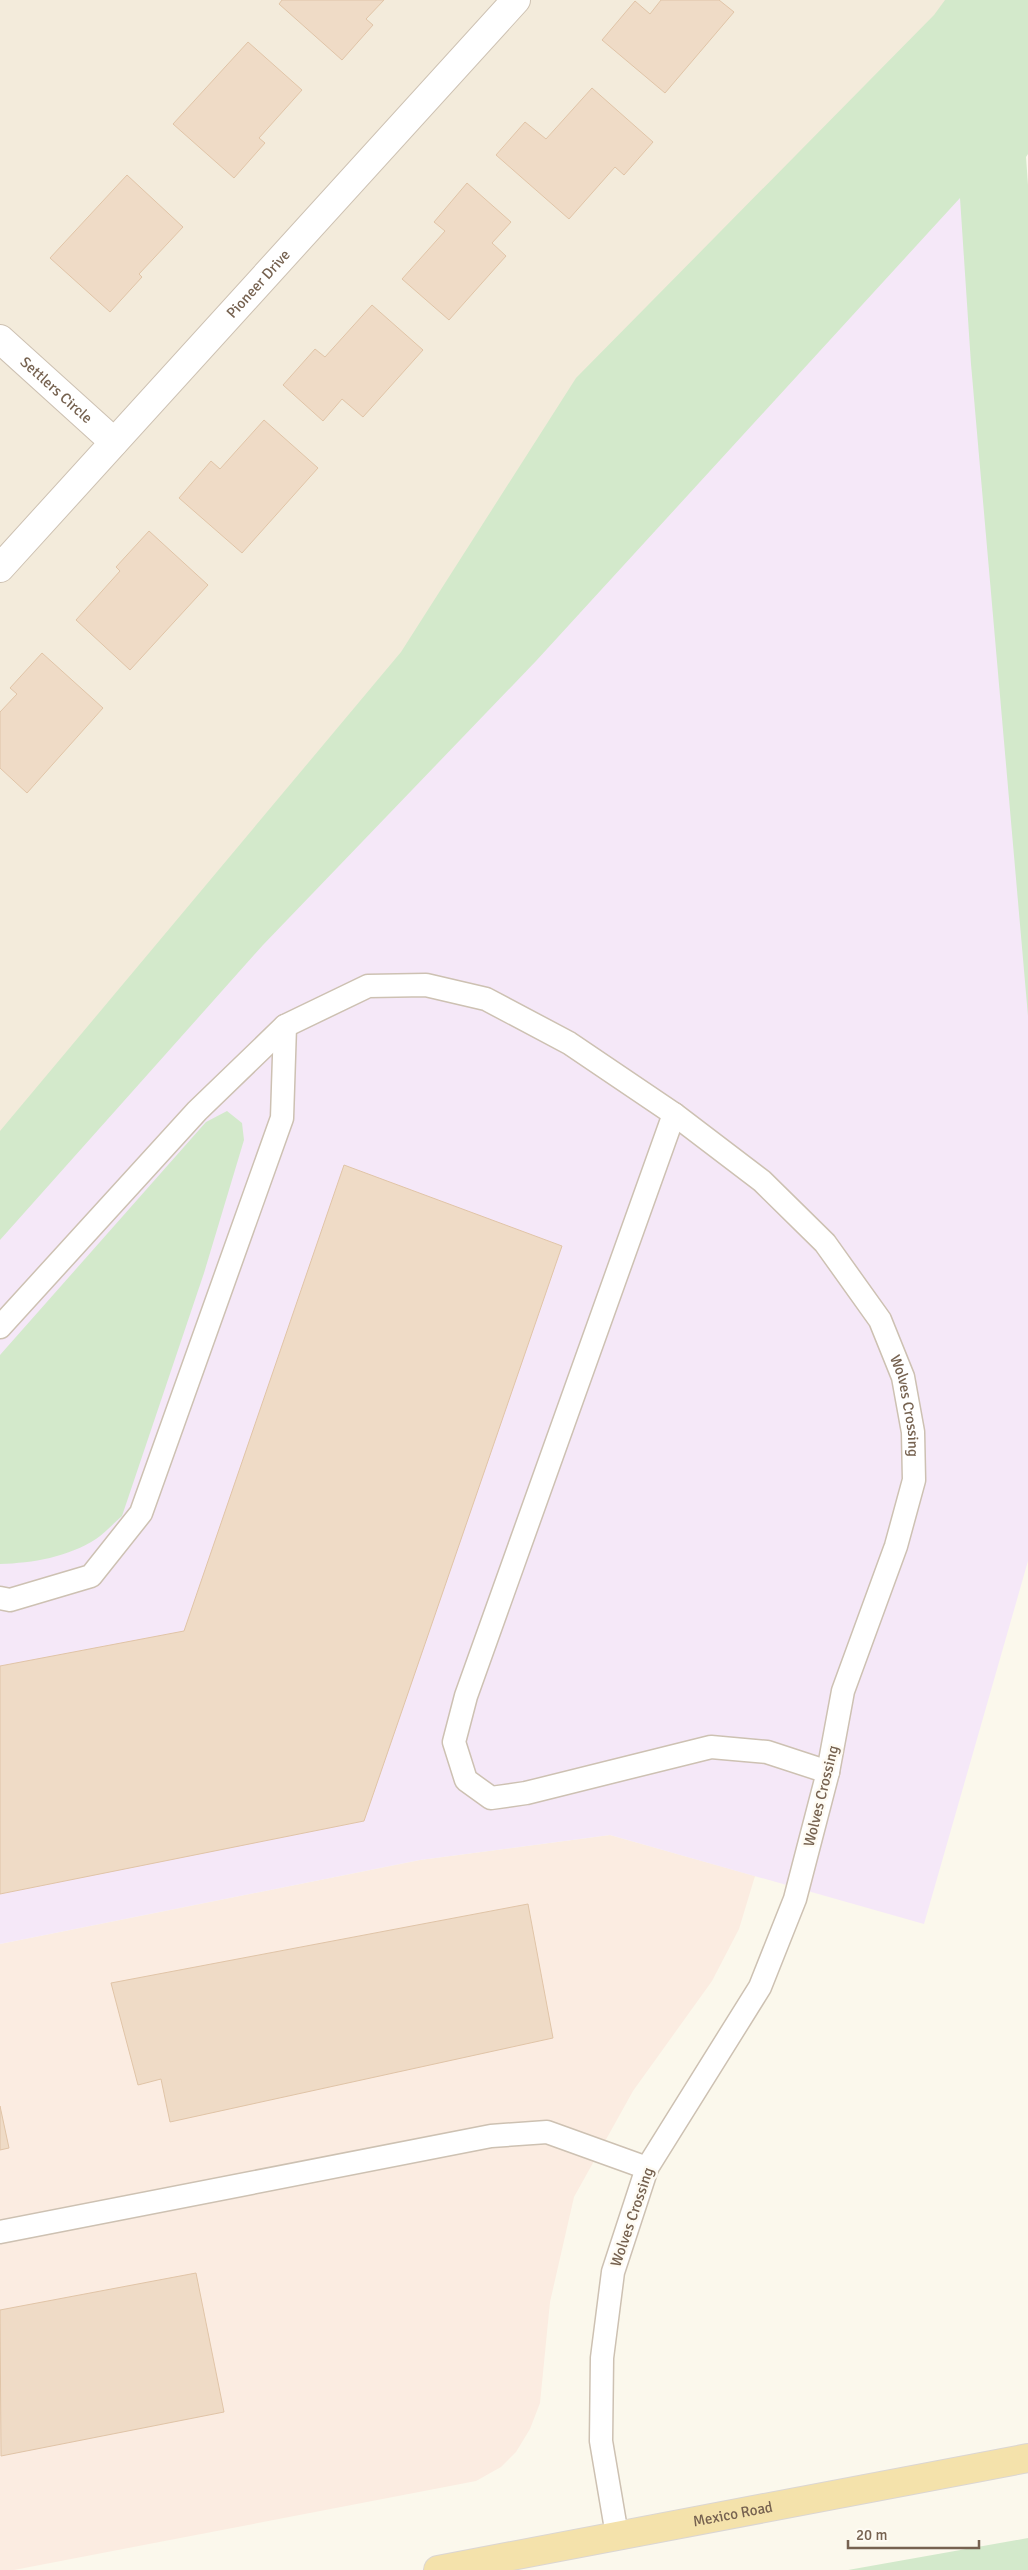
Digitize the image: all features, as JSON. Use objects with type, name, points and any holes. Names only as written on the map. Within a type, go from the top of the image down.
[{"type":"main road","name":"Mexico Road","points":[[438,2570],[1028,2458]]},
{"type":"street","name":"Pioneer Drive","points":[[0,568],[516,0]]},
{"type":"street","name":"Settlers Circle","points":[[0,339],[114,442]]},
{"type":"lane","name":"Wolves Crossing","points":[[0,1326],[197,1111],[285,1026],[368,986],[426,985],[486,999],[569,1043],[674,1114],[762,1181],[826,1243],[880,1320],[903,1376],[913,1432],[914,1480],[896,1546],[843,1691],[828,1772],[795,1899],[760,1987],[647,2168],[613,2272],[602,2358],[601,2441],[617,2535]]},
{"type":"lane","points":[[0,1598],[10,1600],[91,1576],[141,1513],[282,1118],[285,1026]]},
{"type":"lane","points":[[674,1114],[466,1696],[454,1742],[466,1780],[491,1798],[526,1793],[711,1748],[767,1752],[828,1772]]},
{"type":"lane","points":[[0,2232],[491,2136],[547,2132],[647,2168]]},
{"type":"shaded area","points":[[0,0],[1028,0],[0,1152]]},
{"type":"shaded area","points":[[988,75],[1028,522],[1028,1561],[924,1924],[610,1835],[420,1860],[0,1944],[0,1152]]},
{"type":"shaded area","points":[[610,1835],[755,1876],[739,1929],[712,1981],[633,2091],[574,2197],[550,2302],[540,2403],[530,2429],[516,2452],[501,2467],[476,2481],[14,2570],[0,2570],[0,1944],[420,1860]]},
{"type":"green space","points":[[945,0],[1028,0],[1028,154],[1026,157],[1028,185],[1028,1016],[971,364],[960,198],[536,661],[263,945],[0,1240],[0,1131],[401,652],[576,378],[934,15]]},
{"type":"green space","points":[[227,1111],[242,1123],[244,1140],[204,1273],[122,1516],[96,1539],[62,1555],[25,1562],[0,1564],[0,1355],[206,1122]]},
{"type":"green space","points":[[1028,2538],[1028,2570],[848,2570]]},
{"type":"building","points":[[282,0],[384,0],[366,19],[373,25],[342,60],[279,4]]},
{"type":"building","points":[[661,0],[719,0],[734,12],[665,93],[602,40],[635,1],[650,14]]},
{"type":"building","points":[[248,42],[302,90],[259,138],[265,143],[234,178],[173,124]]},
{"type":"building","points":[[592,88],[653,142],[624,175],[615,167],[569,219],[496,155],[525,122],[546,139]]},
{"type":"building","points":[[127,175],[183,227],[139,274],[142,277],[110,312],[50,258]]},
{"type":"building","points":[[467,183],[511,222],[492,243],[506,256],[449,320],[402,279],[445,231],[434,222]]},
{"type":"building","points":[[372,305],[423,350],[363,417],[342,399],[323,421],[283,385],[315,349],[325,357]]},
{"type":"building","points":[[264,420],[318,468],[242,553],[179,498],[211,461],[220,469]]},
{"type":"building","points":[[149,531],[208,585],[130,670],[76,620],[120,571],[116,567]]},
{"type":"building","points":[[42,653],[103,708],[27,793],[0,768],[0,712],[17,694],[10,688]]},
{"type":"building","points":[[344,1165],[562,1246],[364,1821],[0,1894],[0,1666],[184,1631]]},
{"type":"building","points":[[528,1904],[553,2038],[170,2122],[161,2079],[138,2085],[111,1983]]},
{"type":"building","points":[[0,2106],[9,2148],[0,2150]]},
{"type":"building","points":[[196,2273],[224,2412],[1,2456],[0,2310]]}]
